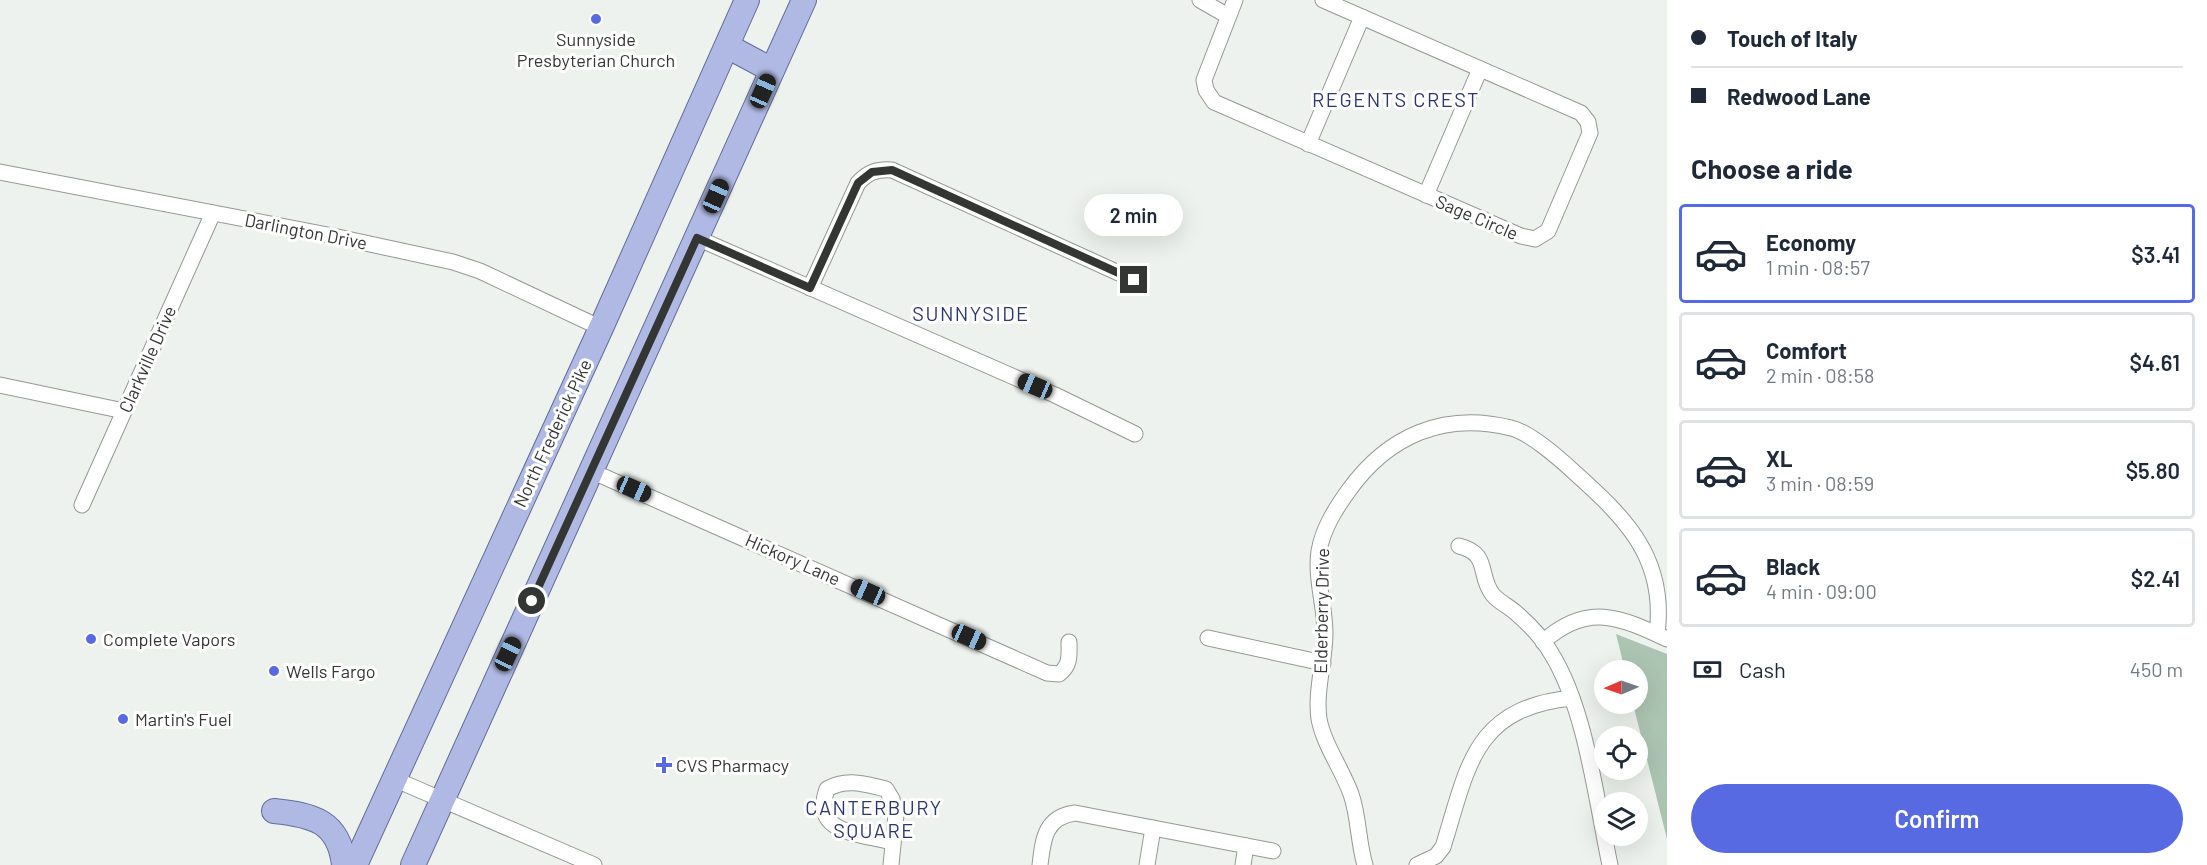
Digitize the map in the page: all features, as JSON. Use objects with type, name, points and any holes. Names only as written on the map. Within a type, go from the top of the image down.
[{"type":"main road","name":"North Frederick Pike","points":[[355,865],[601,328],[747,0]]},
{"type":"main road","points":[[413,865],[804,0]]},
{"type":"main road","points":[[727,46],[772,70]]},
{"type":"main road","points":[[273,812],[308,815],[323,822],[342,846],[344,865]]},
{"type":"street","points":[[1200,0],[1228,16]]},
{"type":"street","name":"Sage Circle","points":[[1235,0],[1207,70],[1206,90],[1214,102],[1521,236],[1535,239],[1548,231],[1590,133],[1588,122],[1581,113],[1323,0]]},
{"type":"street","points":[[1308,144],[1362,17]]},
{"type":"street","points":[[1426,195],[1480,69]]},
{"type":"street","points":[[810,288],[858,183],[872,172],[882,169],[892,170],[1134,280]]},
{"type":"street","name":"Darlington Drive","points":[[0,172],[453,262],[480,271],[601,328]]},
{"type":"street","name":"Clarkville Drive","points":[[82,505],[213,213]]},
{"type":"street","points":[[697,238],[1055,395],[1135,434]]},
{"type":"street","points":[[0,385],[124,411]]},
{"type":"street","name":"Elderberry Drive","points":[[1365,865],[1352,796],[1319,718],[1318,701],[1324,633],[1318,569],[1319,551],[1329,521],[1361,473],[1376,456],[1412,435],[1459,424],[1513,428],[1559,458],[1632,524],[1643,539],[1657,572],[1662,609],[1662,637]]},
{"type":"street","name":"Hickory Lane","points":[[591,471],[1047,673],[1059,674],[1066,669],[1069,663],[1070,642]]},
{"type":"street","points":[[1459,546],[1474,552],[1480,559],[1487,585],[1494,596],[1531,627],[1544,642],[1559,668],[1572,698],[1610,865]]},
{"type":"street","points":[[1544,642],[1567,624],[1594,616],[1626,620],[1662,637]]},
{"type":"street","points":[[1208,638],[1323,663]]},
{"type":"street","points":[[1417,865],[1436,856],[1443,847],[1473,756],[1491,730],[1529,707],[1572,698]]},
{"type":"street","points":[[394,779],[594,865]]},
{"type":"street","points":[[891,842],[836,827],[825,818],[822,804],[827,789],[839,783],[856,782],[886,789],[892,799],[896,815],[891,842],[891,865]]},
{"type":"street","points":[[1040,865],[1048,827],[1065,814],[1076,813],[1273,851]]},
{"type":"street","points":[[1147,865],[1153,828]]},
{"type":"street","points":[[1243,865],[1246,846]]},
{"type":"green space","points":[[1616,634],[1667,654],[1667,839],[1648,764],[1648,726],[1639,726],[1636,714],[1648,714],[1648,660],[1622,660]]},
{"type":"place","name":"Sunnyside Presbyterian Church","points":[[596,19]]},
{"type":"place","name":"Complete Vapors","points":[[91,639]]},
{"type":"place","name":"Wells Fargo","points":[[274,671]]},
{"type":"place","name":"Martin's Fuel","points":[[123,719]]},
{"type":"place","name":"CVS Pharmacy","points":[[664,765]]},
{"type":"district","name":"REGENTS CREST","points":[[1396,99]]},
{"type":"district","name":"SUNNYSIDE","points":[[971,313]]},
{"type":"district","name":"CANTERBURY SQUARE","points":[[874,818]]},
{"type":"route","points":[[532,601],[697,238],[810,288],[858,183],[865,176],[882,169],[892,170],[1134,280]]}]
